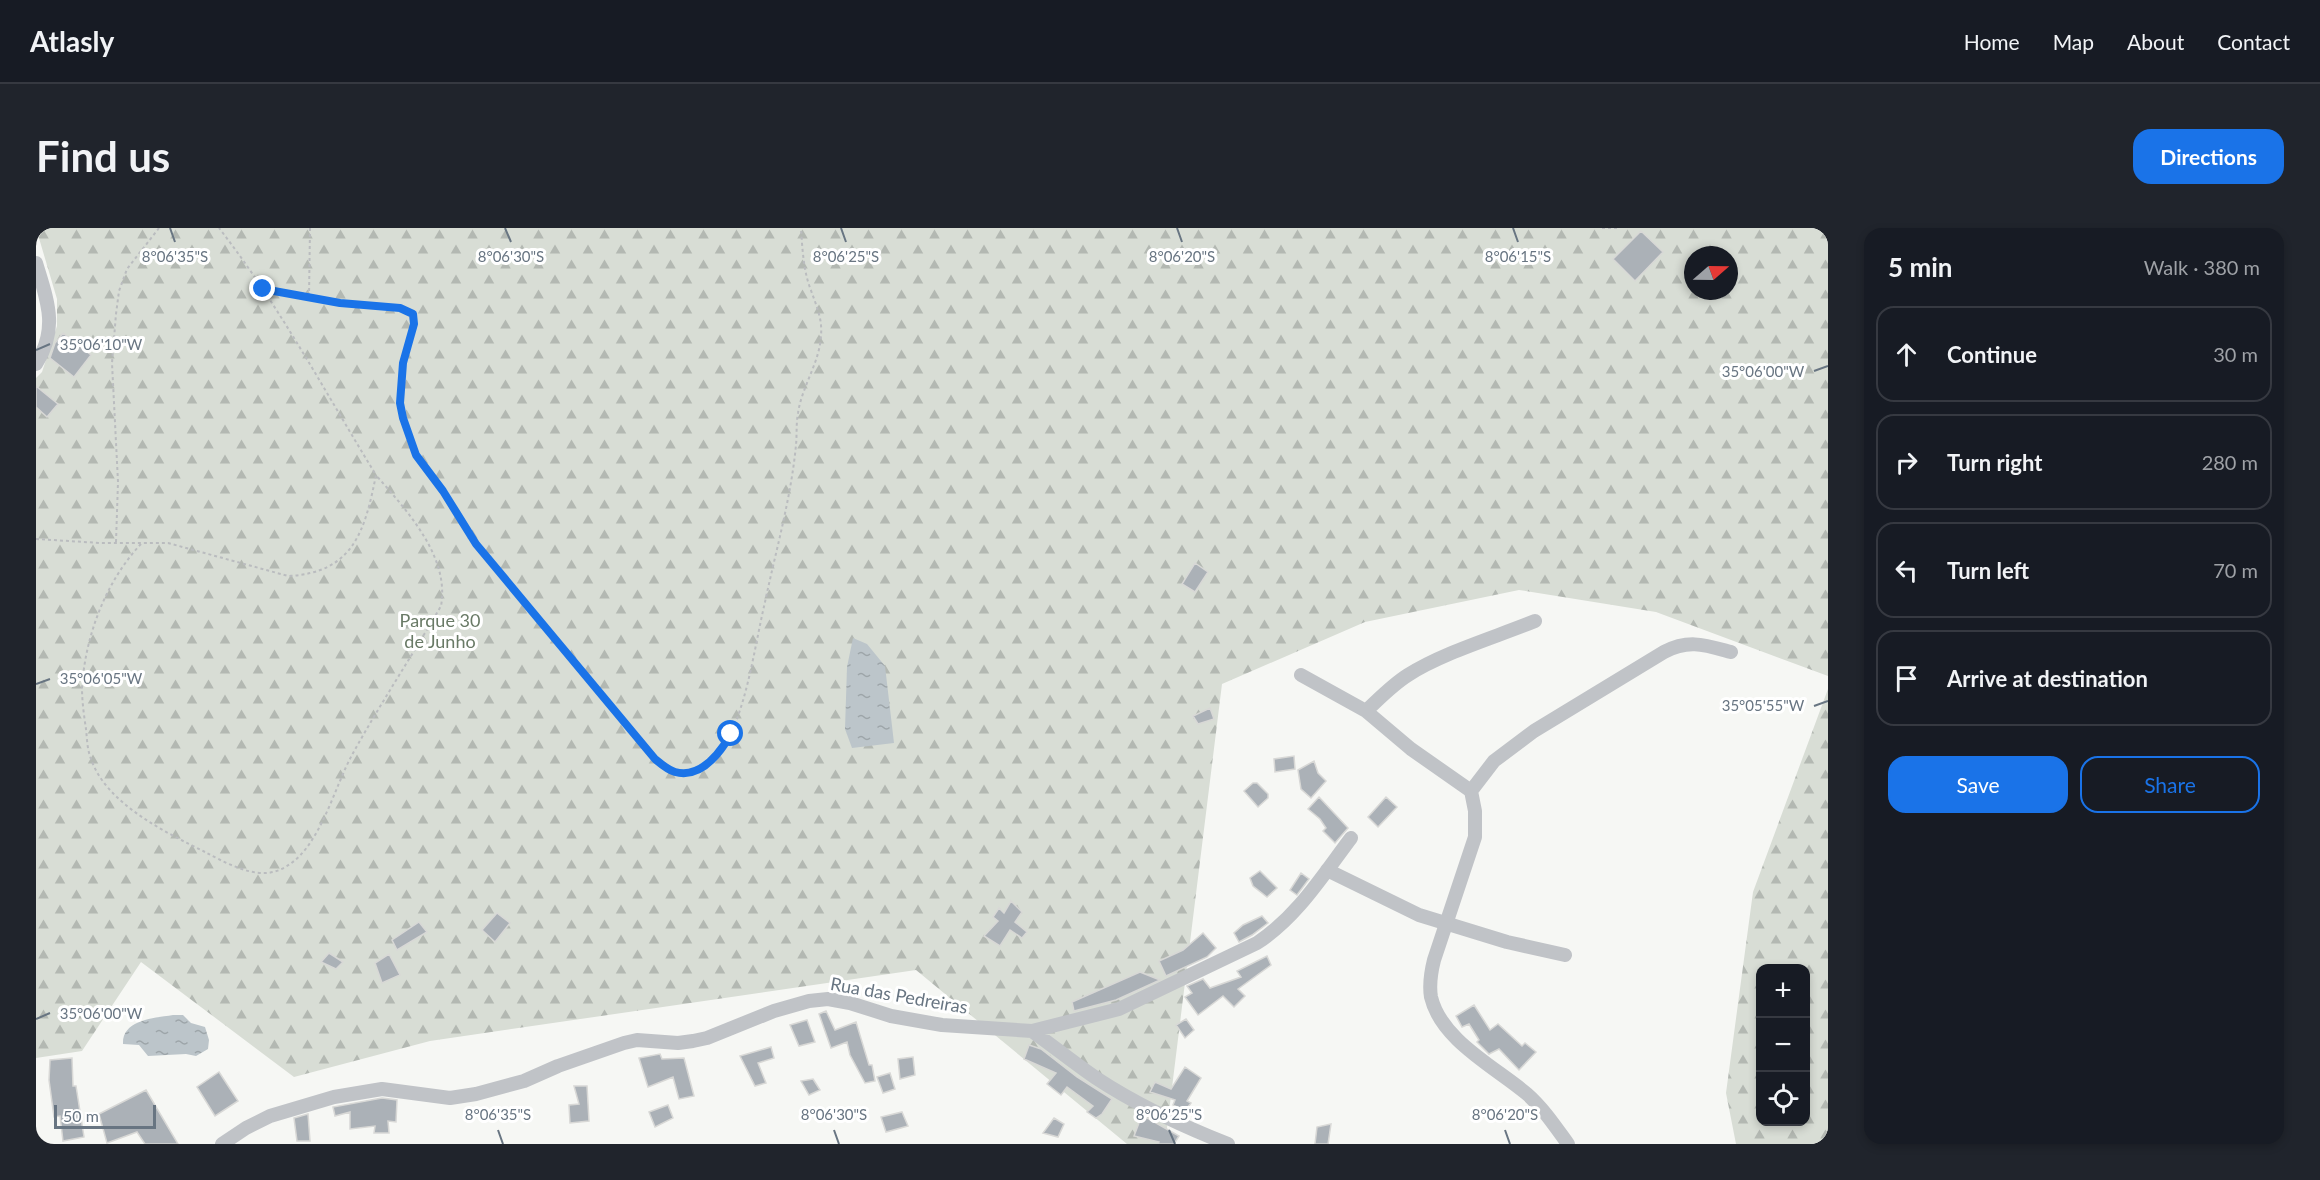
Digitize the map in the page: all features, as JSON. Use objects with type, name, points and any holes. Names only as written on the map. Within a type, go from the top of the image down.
[{"type":"street","points":[[36,263],[50,307],[50,328],[45,347],[36,364]]},
{"type":"street","points":[[1366,711],[1395,684],[1416,670],[1535,621]]},
{"type":"street","points":[[1471,791],[1494,761],[1525,737],[1664,652],[1683,644],[1701,644],[1731,652]]},
{"type":"street","points":[[1301,675],[1366,711],[1411,749],[1471,791],[1475,811],[1475,837],[1444,924],[1431,977],[1431,996],[1437,1014],[1453,1035],[1536,1103],[1568,1144]]},
{"type":"street","name":"Rua das Pedreiras","points":[[222,1144],[270,1116],[334,1097],[382,1089],[450,1098],[476,1094],[524,1081],[558,1066],[624,1043],[637,1040],[678,1043],[693,1041],[774,1011],[809,1001],[828,999],[850,1003],[891,1016],[942,1025],[1032,1031],[1119,1009],[1257,943],[1278,928],[1292,914],[1351,838]]},
{"type":"street","points":[[1327,870],[1419,915],[1444,924],[1507,942],[1566,955]]},
{"type":"street","points":[[1032,1031],[1095,1077],[1136,1102],[1174,1122],[1228,1144]]},
{"type":"path","points":[[116,543],[118,482],[112,363],[118,291],[127,269],[159,228]]},
{"type":"path","points":[[141,544],[125,561],[112,581],[91,637],[82,688],[90,757],[101,777],[115,795],[159,829],[219,859],[251,871],[264,873],[278,871],[303,853],[332,802],[351,757],[441,606],[443,590],[438,567],[417,528],[376,475],[263,289],[219,228]]},
{"type":"path","points":[[309,298],[310,228]]},
{"type":"path","points":[[263,289],[340,303],[400,308],[413,314],[414,324],[403,363],[400,403],[416,455],[443,491],[476,544],[634,736],[655,759],[669,769],[689,773],[705,766],[722,749],[731,734],[746,686],[788,497],[796,445],[797,414],[820,346],[821,325],[807,275],[801,228]]},
{"type":"path","points":[[1602,228],[1619,228]]},
{"type":"path","points":[[36,540],[168,543],[288,576],[307,575],[322,570],[350,550],[368,516],[376,475]]},
{"type":"green space","name":"Parque 30 de Junho","points":[[36,228],[1828,228],[1828,676],[1656,612],[1519,590],[1365,622],[1222,684],[1165,1144],[1127,1144],[916,970],[430,1041],[294,1077],[141,962],[82,1051],[36,1058],[36,378],[42,372],[57,326],[57,299]]},
{"type":"green space","points":[[1828,689],[1828,1144],[1736,1144],[1726,1093],[1753,892]]},
{"type":"water","points":[[853,638],[867,644],[885,666],[894,743],[852,748],[845,729],[847,667]]},
{"type":"water","points":[[183,1015],[191,1023],[205,1027],[209,1040],[208,1049],[196,1056],[186,1054],[148,1056],[139,1045],[123,1044],[128,1029],[134,1025],[141,1021]]},
{"type":"building","points":[[1641,231],[1663,252],[1635,281],[1613,259]]},
{"type":"building","points":[[63,333],[91,355],[74,377],[50,358],[55,343]]},
{"type":"building","points":[[36,386],[58,404],[47,417],[36,407]]},
{"type":"building","points":[[1195,563],[1208,572],[1195,592],[1182,584]]},
{"type":"building","points":[[1210,708],[1214,719],[1198,724],[1193,716]]},
{"type":"building","points":[[1294,756],[1295,769],[1275,772],[1274,759]]},
{"type":"building","points":[[1314,761],[1318,773],[1326,781],[1311,798],[1301,789],[1298,770]]},
{"type":"building","points":[[1253,783],[1257,783],[1268,794],[1268,798],[1258,807],[1244,791]]},
{"type":"building","points":[[1319,797],[1348,828],[1335,843],[1323,831],[1326,828],[1320,819],[1308,809]]},
{"type":"building","points":[[1386,797],[1397,807],[1378,827],[1368,817]]},
{"type":"building","points":[[1260,871],[1277,888],[1267,897],[1253,886],[1250,878]]},
{"type":"building","points":[[1301,873],[1309,879],[1297,895],[1290,890]]},
{"type":"building","points":[[1011,901],[1022,912],[1015,922],[1027,932],[1022,938],[1010,930],[1000,946],[984,936],[998,921],[993,917],[999,908],[1004,913]]},
{"type":"building","points":[[497,913],[510,923],[495,942],[482,930]]},
{"type":"building","points":[[1262,916],[1268,923],[1239,942],[1234,933],[1243,925]]},
{"type":"building","points":[[419,922],[427,932],[397,950],[392,940]]},
{"type":"building","points":[[1203,933],[1216,948],[1207,957],[1166,976],[1159,961],[1183,950]]},
{"type":"building","points":[[329,953],[343,962],[336,969],[321,962]]},
{"type":"building","points":[[389,954],[400,975],[382,983],[375,963]]},
{"type":"building","points":[[1267,956],[1271,965],[1238,989],[1245,996],[1234,1007],[1223,996],[1198,1015],[1185,997],[1192,993],[1187,986],[1203,979],[1210,988],[1241,977],[1237,971]]},
{"type":"building","points":[[1140,972],[1160,980],[1116,1000],[1074,1011],[1072,1002]]},
{"type":"building","points":[[1474,1005],[1490,1030],[1498,1024],[1522,1046],[1525,1043],[1536,1052],[1519,1070],[1499,1049],[1489,1054],[1477,1042],[1479,1040],[1469,1024],[1462,1027],[1456,1016]]},
{"type":"building","points":[[826,1011],[835,1030],[856,1022],[869,1065],[872,1065],[875,1081],[865,1083],[850,1055],[847,1042],[831,1048],[819,1014]]},
{"type":"building","points":[[1186,1019],[1194,1030],[1185,1038],[1176,1025]]},
{"type":"building","points":[[807,1020],[815,1042],[799,1046],[790,1025]]},
{"type":"building","points":[[1029,1045],[1041,1049],[1077,1077],[1112,1099],[1102,1114],[1096,1118],[1087,1112],[1093,1106],[1067,1087],[1061,1095],[1047,1084],[1056,1073],[1024,1059]]},
{"type":"building","points":[[771,1047],[774,1058],[758,1063],[766,1083],[755,1086],[740,1056]]},
{"type":"building","points":[[660,1054],[662,1059],[684,1058],[694,1096],[679,1099],[673,1077],[648,1087],[639,1058]]},
{"type":"building","points":[[913,1057],[915,1075],[900,1079],[898,1059]]},
{"type":"building","points":[[72,1058],[73,1086],[76,1086],[84,1137],[63,1141],[60,1116],[54,1117],[49,1080],[50,1060]]},
{"type":"building","points":[[1185,1067],[1201,1078],[1187,1101],[1191,1103],[1185,1111],[1173,1105],[1175,1100],[1150,1092],[1155,1082],[1171,1089]]},
{"type":"building","points":[[219,1072],[238,1101],[215,1116],[197,1087]]},
{"type":"building","points":[[890,1073],[895,1089],[883,1093],[877,1077]]},
{"type":"building","points":[[813,1079],[820,1090],[809,1095],[801,1081]]},
{"type":"building","points":[[574,1086],[587,1086],[589,1121],[570,1123],[569,1105],[579,1104]]},
{"type":"building","points":[[146,1090],[178,1144],[145,1144],[137,1132],[107,1143],[99,1114]]},
{"type":"building","points":[[382,1098],[397,1100],[396,1122],[388,1121],[389,1133],[374,1133],[375,1126],[350,1129],[350,1112],[335,1116],[333,1107]]},
{"type":"building","points":[[668,1105],[673,1118],[655,1127],[649,1112]]},
{"type":"building","points":[[902,1112],[908,1126],[886,1132],[881,1117]]},
{"type":"building","points":[[308,1114],[310,1141],[297,1141],[294,1118]]},
{"type":"building","points":[[1142,1115],[1179,1136],[1174,1144],[1158,1144],[1159,1142],[1134,1136]]},
{"type":"building","points":[[1054,1118],[1064,1124],[1058,1137],[1043,1133]]},
{"type":"building","points":[[1331,1124],[1328,1144],[1315,1144],[1317,1127]]},
{"type":"route","points":[[263,289],[340,303],[385,306],[410,311],[415,319],[400,382],[403,418],[416,455],[443,491],[476,544],[655,759],[676,772],[689,773],[705,766],[722,749],[731,734]]}]
